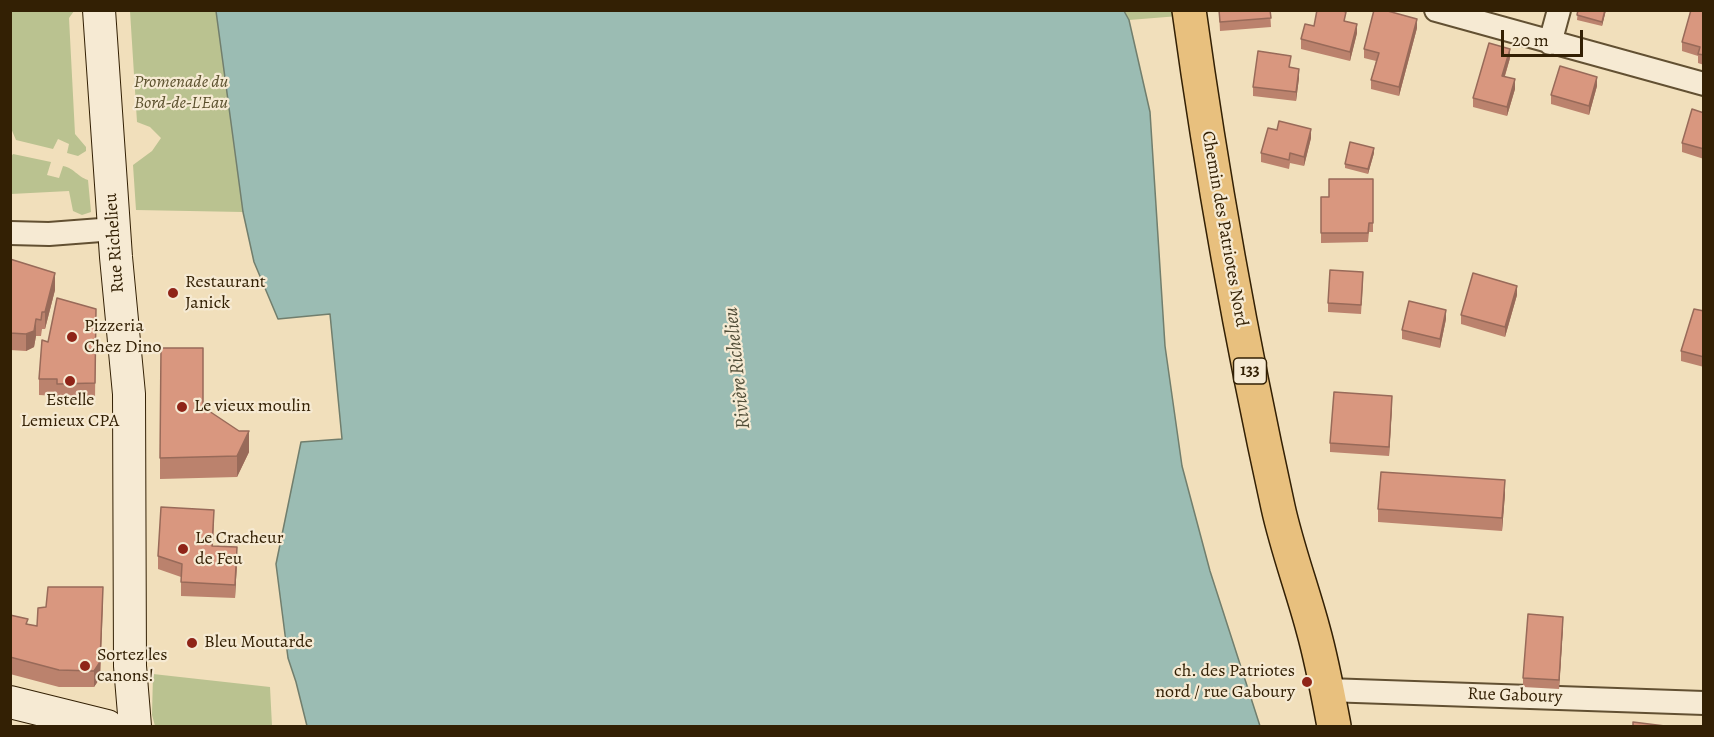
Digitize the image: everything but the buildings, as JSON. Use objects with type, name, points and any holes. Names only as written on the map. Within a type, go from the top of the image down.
[{"type":"main road","name":"Rue Richelieu","points":[[99,10],[114,229],[129,394],[130,666],[124,726]]},
{"type":"main road","name":"Chemin des Patriotes Nord","points":[[1189,10],[1201,98],[1228,255],[1264,442],[1278,510],[1313,630],[1334,726]]},
{"type":"main road","points":[[10,702],[124,726]]},
{"type":"street","points":[[1436,10],[1704,84]]},
{"type":"street","points":[[1550,43],[1559,10]]},
{"type":"street","points":[[10,233],[49,234],[114,229]]},
{"type":"street","name":"Rue Gaboury","points":[[1327,690],[1704,703]]},
{"type":"green space","points":[[10,11],[74,11],[69,18],[75,134],[86,147],[86,151],[78,156],[67,153],[69,144],[58,139],[53,149],[16,140],[10,126]]},
{"type":"green space","name":"Promenade du Bord-de-L'Eau","points":[[130,11],[216,11],[243,212],[136,210],[133,165],[152,151],[161,138],[150,127],[137,122]]},
{"type":"green space","points":[[1124,11],[1178,11],[1179,16],[1129,20]]},
{"type":"green space","points":[[13,154],[51,162],[47,175],[59,178],[63,166],[88,180],[91,212],[82,215],[73,211],[69,191],[11,194],[11,157]]},
{"type":"green space","points":[[153,674],[270,687],[272,726],[155,726],[152,715]]},
{"type":"water","name":"Rivière Richelieu","points":[[216,11],[1124,11],[1129,20],[1150,112],[1165,346],[1182,466],[1210,571],[1260,726],[307,726],[288,658],[276,564],[301,442],[342,439],[330,314],[278,319],[254,262],[243,212]]},
{"type":"place","name":"Restaurant Janick","points":[[173,293]]},
{"type":"place","name":"Pizzeria Chez Dino","points":[[72,337]]},
{"type":"place","name":"Estelle Lemieux CPA","points":[[70,381]]},
{"type":"place","name":"Le vieux moulin","points":[[182,407]]},
{"type":"place","name":"Le Cracheur de Feu","points":[[183,549]]},
{"type":"place","name":"Bleu Moutarde","points":[[192,643]]},
{"type":"place","name":"Sortez les canons!","points":[[85,666]]},
{"type":"place","name":"ch. des Patriotes nord / rue Gaboury","points":[[1307,682]]}]
